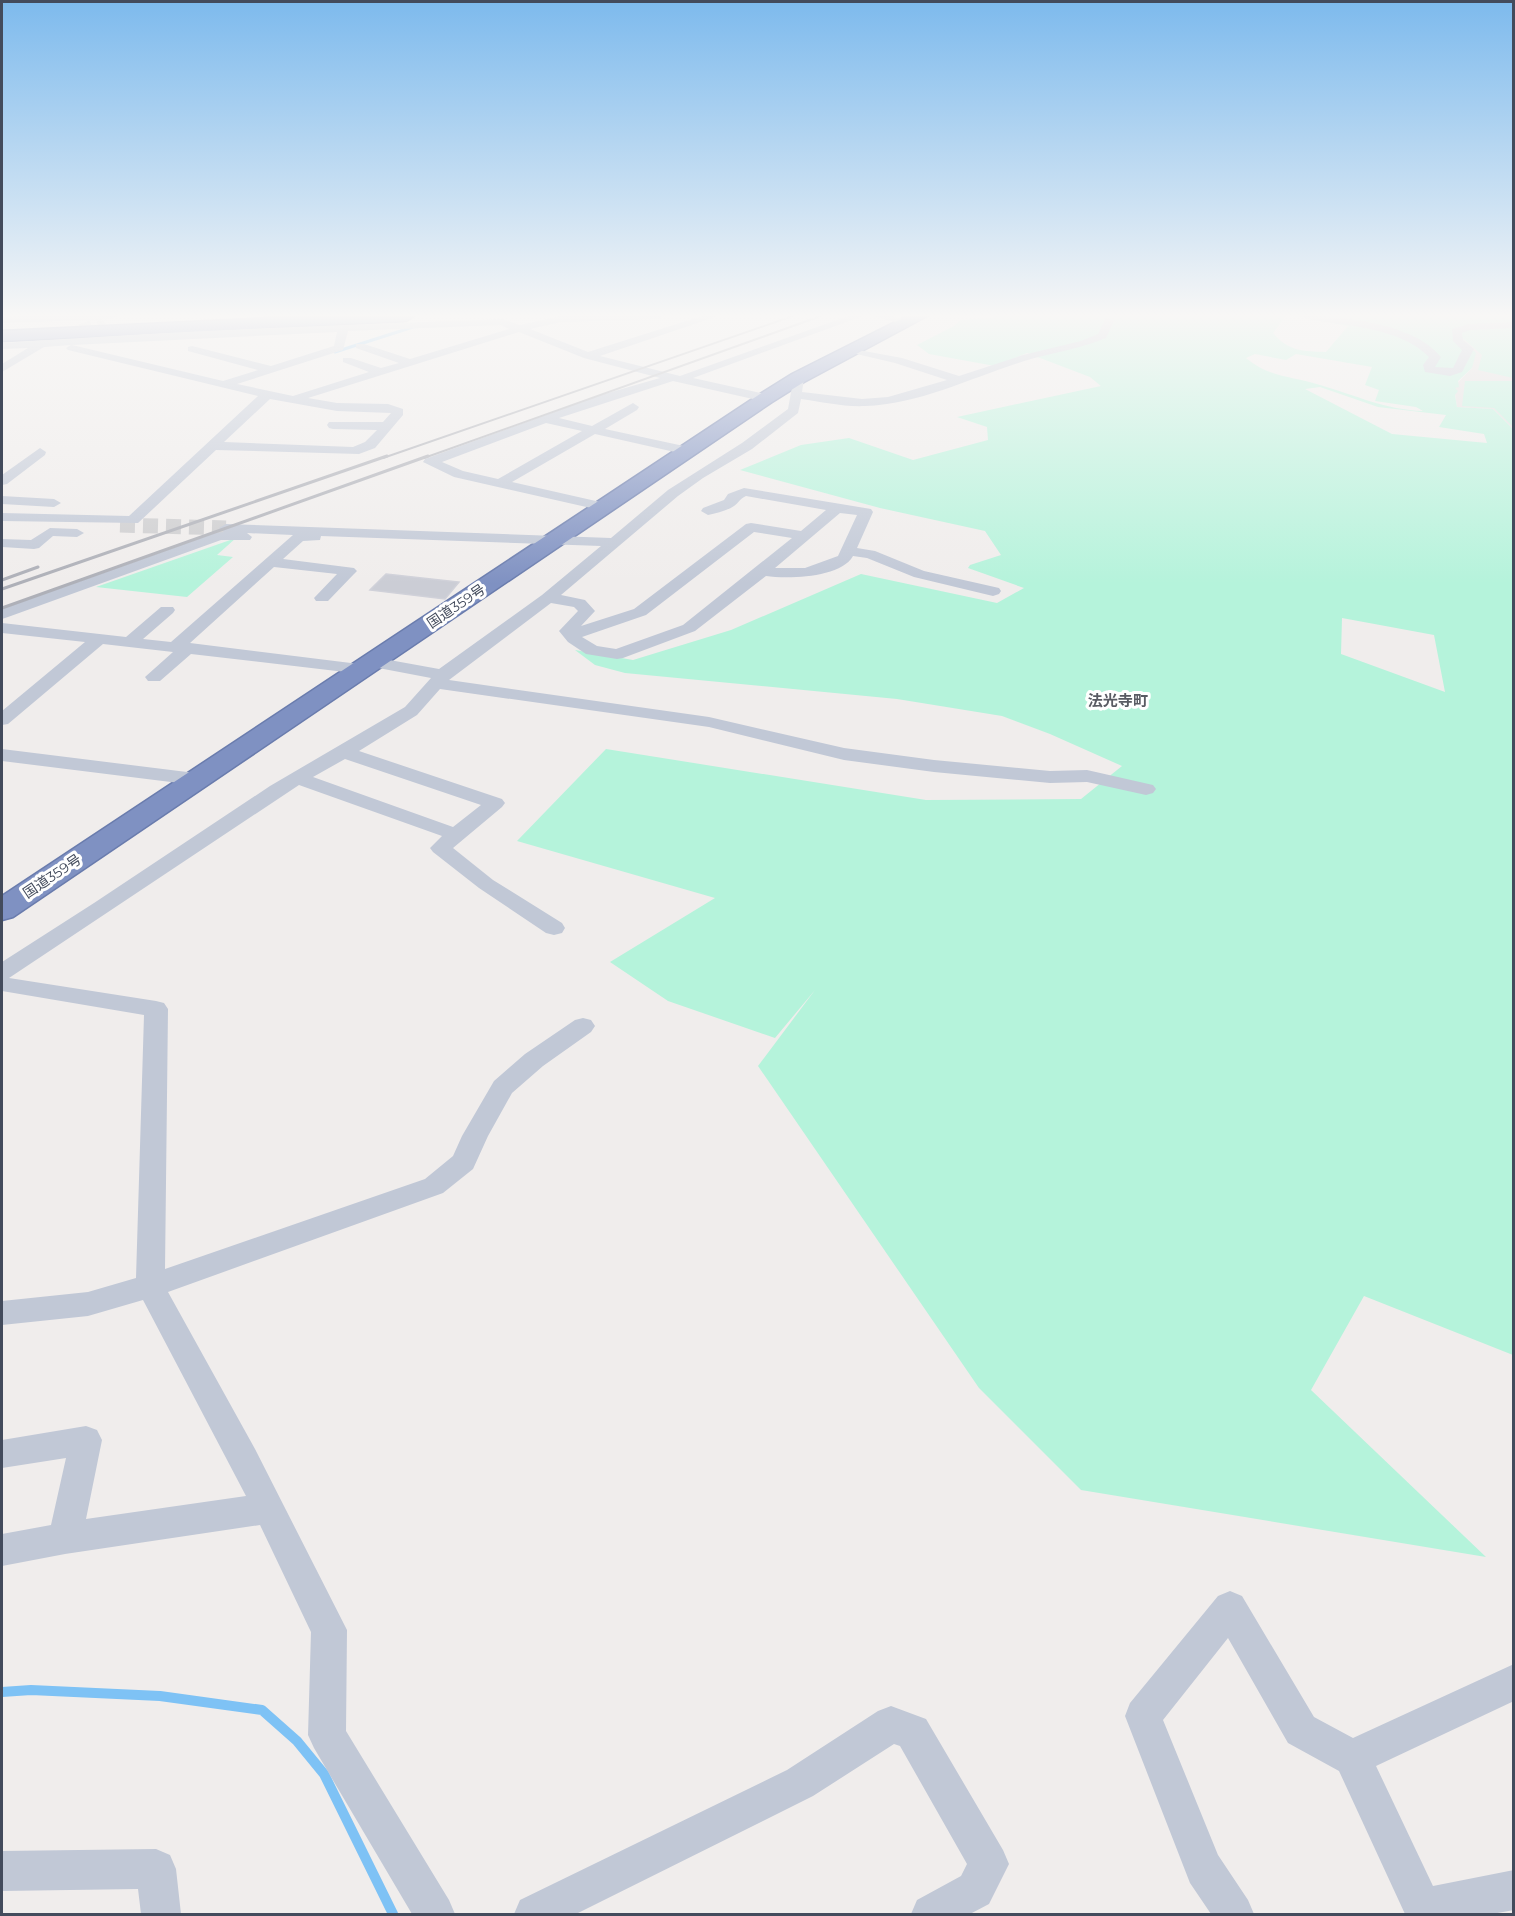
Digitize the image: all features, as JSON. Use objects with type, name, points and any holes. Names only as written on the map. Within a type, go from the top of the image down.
[{"type":"highway","name":"国道359号","points":[[2,910],[755,405]]},
{"type":"street","points":[[2,543],[34,545],[50,532],[120,534],[126,523],[214,446],[256,405]]},
{"type":"street","points":[[214,446],[354,451],[370,445],[399,412],[388,408],[333,405]]},
{"type":"street","points":[[584,405],[430,462],[459,474],[604,507]]},
{"type":"street","points":[[2,972],[297,778],[411,711],[440,679],[548,598],[698,474],[776,425],[794,410],[795,405]]},
{"type":"street","points":[[501,483],[633,407]]},
{"type":"street","points":[[545,419],[688,451]]},
{"type":"street","points":[[333,424],[386,426]]},
{"type":"street","points":[[2,481],[40,452]]},
{"type":"street","points":[[708,511],[730,503],[733,497],[744,492],[866,512],[844,559],[811,573],[793,576],[763,571]]},
{"type":"street","points":[[2,500],[54,503]]},
{"type":"street","points":[[548,598],[579,603],[587,611],[567,630],[592,650],[617,654],[689,628],[763,571],[837,508]]},
{"type":"street","points":[[2,517],[126,523]]},
{"type":"street","points":[[2,522],[126,523]]},
{"type":"street","points":[[571,635],[640,612],[752,526],[804,536]]},
{"type":"street","points":[[226,528],[613,542]]},
{"type":"street","points":[[2,614],[220,536],[390,538],[407,534]]},
{"type":"street","points":[[154,677],[300,536]]},
{"type":"street","points":[[849,551],[870,554],[919,574],[993,591]]},
{"type":"street","points":[[272,562],[349,571],[322,598]]},
{"type":"street","points":[[130,642],[167,610]]},
{"type":"street","points":[[2,628],[368,666],[709,722],[844,754],[934,766],[1050,777],[1087,776],[1146,789]]},
{"type":"street","points":[[2,720],[99,639]]},
{"type":"street","points":[[344,752],[495,803],[440,848],[486,884],[554,928]]},
{"type":"street","points":[[2,755],[195,779]]},
{"type":"street","points":[[297,778],[457,835]]},
{"type":"street","points":[[2,984],[156,1009],[150,1286],[268,1508],[329,1630],[327,1735],[435,1914]]},
{"type":"street","points":[[2,1313],[88,1304],[150,1286],[434,1186],[464,1162],[475,1136],[502,1087],[534,1060],[583,1026]]},
{"type":"street","points":[[2,1454],[86,1440],[64,1538]]},
{"type":"street","points":[[2,1550],[64,1538],[268,1508]]},
{"type":"street","points":[[1234,1914],[1204,1869],[1143,1716],[1230,1608],[1301,1730],[1352,1758],[1422,1908],[1514,1890]]},
{"type":"street","points":[[1352,1758],[1514,1682]]},
{"type":"street","points":[[534,1914],[800,1783],[891,1725],[913,1732],[988,1864],[975,1890],[931,1914]]},
{"type":"street","points":[[2,1871],[156,1869],[161,1914]]},
{"type":"shaded area","points":[[1513,405],[1513,429],[1493,409],[1457,407]]},
{"type":"green space","points":[[1011,405],[1337,405],[1392,434],[1487,443],[1484,434],[1439,427],[1446,415],[1373,405],[1423,411],[1405,405],[1457,405],[1493,409],[1513,429],[1513,1355],[1364,1296],[1311,1390],[1486,1557],[1081,1490],[979,1388],[758,1066],[815,990],[775,1038],[668,1001],[610,962],[715,898],[517,841],[606,749],[926,800],[1081,799],[1122,766],[1050,734],[1002,716],[897,699],[625,673],[595,665],[575,650],[633,660],[731,630],[861,574],[997,603],[1024,588],[968,568],[970,565],[1001,555],[985,531],[880,508],[740,470],[801,445],[849,438],[913,460],[988,440],[987,427],[957,417]],"holes":[[[1342,618],[1434,635],[1445,692],[1341,654]]]},
{"type":"green space","points":[[1513,405],[1513,427],[1494,408],[1462,406]]},
{"type":"green space","points":[[236,538],[217,555],[233,557],[187,597],[96,587]]},
{"type":"building","points":[[386,574],[459,582],[445,599],[370,590]]},
{"type":"waterway","points":[[2,1692],[31,1690],[160,1696],[262,1710],[297,1741],[324,1774],[393,1914]]},
{"type":"tunnel","points":[[120,525],[226,528]]},
{"type":"railway","points":[[383,458],[535,405]]},
{"type":"railway","points":[[424,458],[571,405]]},
{"type":"railway","points":[[2,589],[387,456]]},
{"type":"railway","points":[[2,608],[428,456]]},
{"type":"railway","points":[[2,580],[38,567]]},
{"type":"district","name":"法光寺町","points":[[1118,701]]}]
